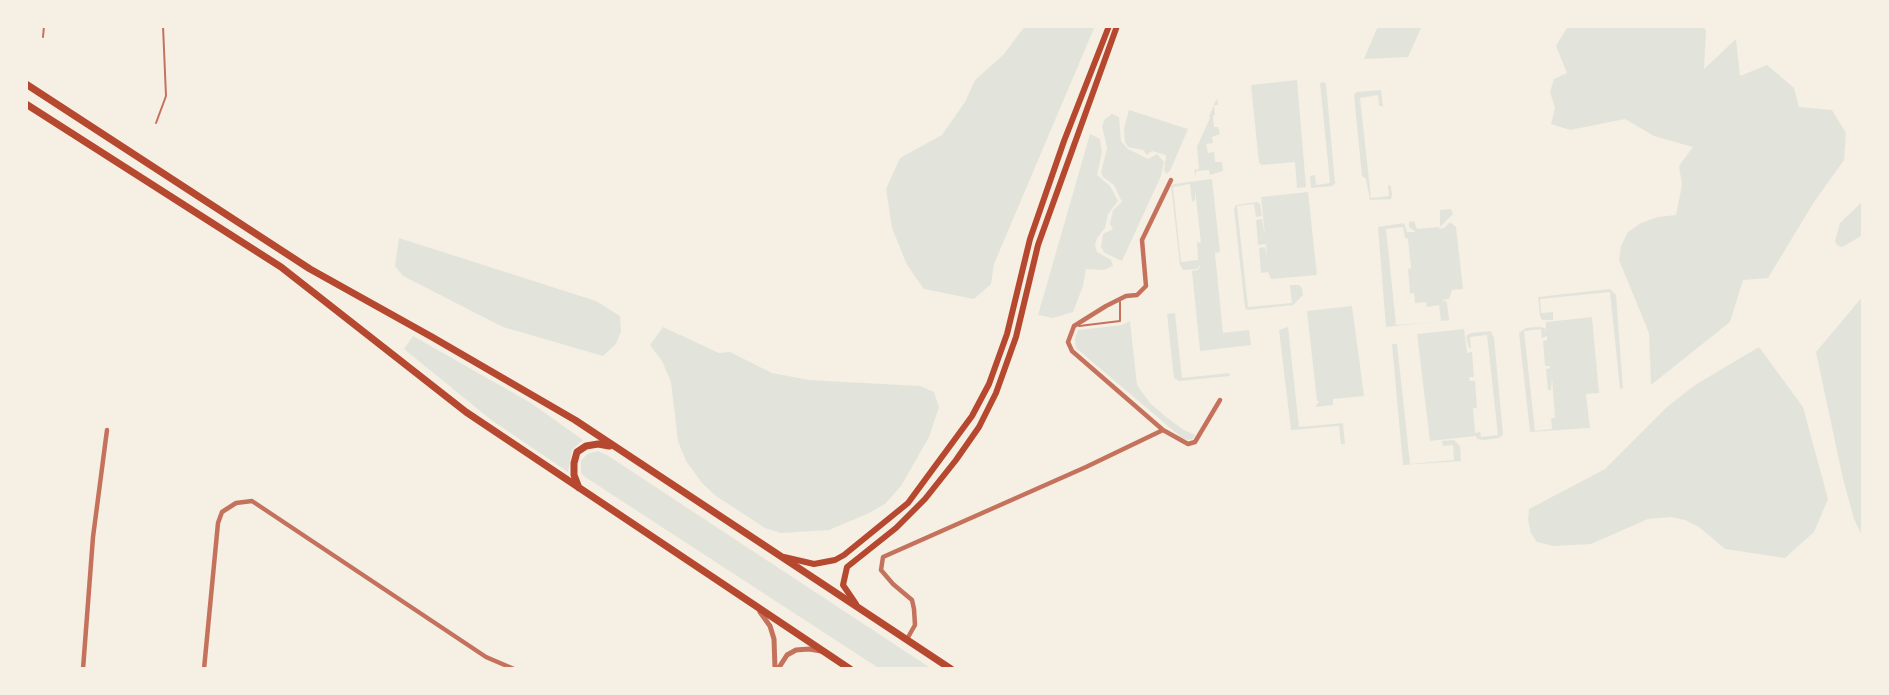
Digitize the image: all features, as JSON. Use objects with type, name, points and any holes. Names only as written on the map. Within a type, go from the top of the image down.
[{"type":"main road","points":[[783,557],[814,564],[825,563],[844,555],[908,503],[972,416],[989,384],[1007,334],[1030,239],[1064,141],[1109,26]]},
{"type":"main road","points":[[857,606],[844,584],[847,567],[896,528],[925,499],[979,427],[996,393],[1016,337],[1038,245],[1118,26]]},
{"type":"main road","points":[[26,84],[310,270],[575,420],[951,669]]},
{"type":"main road","points":[[26,104],[281,267],[466,412],[850,669]]},
{"type":"main road","points":[[580,489],[574,475],[577,452],[586,446],[598,444],[615,446]]},
{"type":"street","points":[[1171,180],[1142,240],[1146,286],[1143,292],[1120,299],[1074,326],[1068,342],[1072,351],[1163,430],[1188,444],[1195,442],[1220,400]]},
{"type":"street","points":[[83,669],[93,537],[107,430]]},
{"type":"street","points":[[906,639],[915,625],[912,600],[881,570],[883,557],[1074,473],[1163,430]]},
{"type":"street","points":[[204,669],[218,523],[222,512],[236,503],[252,501],[486,657],[514,669]]},
{"type":"street","points":[[755,607],[770,626],[777,669]]},
{"type":"street","points":[[777,669],[787,654],[796,650],[824,652]]},
{"type":"lane","points":[[43,37],[44,26]]},
{"type":"lane","points":[[156,123],[166,96],[163,26]]},
{"type":"lane","points":[[1074,326],[1120,321],[1120,299]]},
{"type":"shaded area","points":[[1025,26],[1095,26],[994,264],[991,284],[974,299],[924,289],[907,265],[892,228],[886,189],[900,158],[942,135],[965,102],[975,80],[1004,54]]},
{"type":"shaded area","points":[[1378,26],[1422,26],[1408,57],[1364,59]]},
{"type":"shaded area","points":[[1568,26],[1702,26],[1706,30],[1704,69],[1736,39],[1740,76],[1767,65],[1794,88],[1799,107],[1832,110],[1846,133],[1844,160],[1814,202],[1768,278],[1743,280],[1730,322],[1651,385],[1649,333],[1619,260],[1621,246],[1628,232],[1641,223],[1676,215],[1682,185],[1679,166],[1693,147],[1654,136],[1625,119],[1570,130],[1551,124],[1555,108],[1550,92],[1554,79],[1567,73],[1556,46]]},
{"type":"shaded area","points":[[1297,80],[1306,187],[1297,188],[1295,162],[1259,163],[1251,85]]},
{"type":"shaded area","points":[[1324,82],[1335,183],[1333,186],[1311,188],[1310,176],[1315,175],[1316,185],[1330,183],[1320,83]]},
{"type":"shaded area","points":[[1381,90],[1383,106],[1379,106],[1378,95],[1360,98],[1371,198],[1389,196],[1388,185],[1391,186],[1392,196],[1391,199],[1370,200],[1366,179],[1362,176],[1354,95],[1356,92]]},
{"type":"shaded area","points":[[1217,98],[1218,105],[1214,105],[1213,116],[1214,127],[1218,127],[1220,134],[1212,137],[1213,143],[1206,144],[1208,153],[1214,152],[1215,162],[1222,162],[1223,171],[1210,175],[1209,170],[1196,171],[1196,177],[1194,170],[1199,169],[1197,147],[1210,118],[1209,116]]},
{"type":"shaded area","points":[[1129,110],[1188,129],[1170,171],[1166,174],[1166,155],[1152,151],[1147,155],[1143,150],[1128,147],[1125,142],[1124,128]]},
{"type":"shaded area","points":[[1112,114],[1119,117],[1121,141],[1128,149],[1148,159],[1157,154],[1164,162],[1161,176],[1122,261],[1105,253],[1101,247],[1103,234],[1113,229],[1110,224],[1113,210],[1122,202],[1114,185],[1103,177],[1101,172],[1107,148],[1102,126],[1105,119]]},
{"type":"shaded area","points":[[1090,134],[1100,139],[1102,152],[1097,175],[1110,186],[1118,201],[1108,214],[1105,228],[1095,245],[1097,252],[1111,260],[1113,266],[1104,270],[1086,269],[1073,312],[1053,318],[1038,315]]},
{"type":"shaded area","points":[[1212,179],[1220,252],[1215,253],[1223,333],[1249,330],[1251,345],[1200,351],[1192,271],[1198,270],[1202,262],[1197,269],[1183,270],[1180,265],[1171,186]],"holes":[[[1190,184],[1192,202],[1195,200],[1195,190],[1201,243],[1197,242],[1198,260],[1181,262],[1173,187]]]},
{"type":"shaded area","points":[[1308,192],[1317,275],[1271,279],[1268,272],[1261,273],[1259,248],[1265,247],[1267,259],[1266,244],[1258,245],[1256,220],[1262,219],[1265,236],[1261,197]]},
{"type":"shaded area","points":[[1863,201],[1863,235],[1842,247],[1837,245],[1835,241],[1840,223]]},
{"type":"shaded area","points":[[1257,202],[1260,204],[1262,216],[1256,217],[1254,204],[1237,206],[1248,307],[1292,303],[1290,285],[1299,285],[1303,295],[1293,305],[1248,310],[1245,308],[1234,209],[1236,205]]},
{"type":"shaded area","points":[[1451,209],[1453,214],[1440,227],[1440,210]]},
{"type":"shaded area","points":[[1414,221],[1417,229],[1444,228],[1450,222],[1456,227],[1463,289],[1452,290],[1449,299],[1442,300],[1447,302],[1449,320],[1441,321],[1439,305],[1427,307],[1426,302],[1415,303],[1414,293],[1410,294],[1408,239],[1405,238],[1403,227],[1386,229],[1396,325],[1436,321],[1386,327],[1378,227],[1404,223],[1407,232],[1416,232],[1409,227],[1409,222]]},
{"type":"shaded area","points":[[399,238],[596,301],[620,316],[621,331],[616,344],[603,356],[503,327],[403,276],[395,266]]},
{"type":"shaded area","points":[[1610,289],[1616,295],[1623,388],[1620,389],[1610,292],[1540,299],[1541,313],[1553,312],[1553,320],[1542,320],[1538,297]]},
{"type":"shaded area","points":[[1863,296],[1863,538],[1854,519],[1843,479],[1816,352]]},
{"type":"shaded area","points":[[1352,306],[1364,396],[1333,399],[1333,405],[1315,407],[1319,401],[1307,311]]},
{"type":"shaded area","points":[[1175,313],[1182,378],[1229,373],[1230,376],[1179,381],[1174,378],[1167,314]]},
{"type":"shaded area","points":[[1592,317],[1599,393],[1586,394],[1590,428],[1530,432],[1519,333],[1526,328],[1540,327],[1545,328],[1546,333],[1546,322]],"holes":[[[1541,329],[1542,338],[1547,336],[1547,340],[1543,341],[1545,366],[1550,366],[1546,369],[1548,390],[1551,390],[1552,378],[1555,418],[1551,418],[1552,429],[1535,431],[1524,331]]]},
{"type":"shaded area","points":[[1130,321],[1137,385],[1150,403],[1166,417],[1195,435],[1193,439],[1182,438],[1076,348],[1078,330],[1122,325]]},
{"type":"shaded area","points":[[663,327],[719,353],[730,352],[772,373],[809,380],[920,386],[934,392],[939,407],[929,437],[901,486],[885,504],[867,514],[829,530],[781,533],[765,528],[716,496],[702,483],[686,461],[678,441],[671,382],[662,361],[650,345]]},
{"type":"shaded area","points":[[1288,327],[1299,427],[1343,423],[1345,444],[1341,444],[1339,426],[1291,430],[1279,330]]},
{"type":"shaded area","points":[[1464,329],[1467,353],[1472,352],[1474,377],[1469,377],[1470,381],[1475,381],[1475,433],[1480,432],[1481,437],[1498,435],[1487,335],[1470,337],[1471,348],[1466,336],[1491,331],[1494,338],[1503,435],[1484,440],[1477,439],[1476,436],[1430,441],[1417,334]]},
{"type":"shaded area","points":[[413,336],[531,403],[583,440],[572,450],[568,472],[490,419],[404,349]]},
{"type":"shaded area","points":[[1392,344],[1397,344],[1410,464],[1454,460],[1453,445],[1443,446],[1442,441],[1454,440],[1460,446],[1461,461],[1403,465]]},
{"type":"shaded area","points":[[1759,347],[1803,407],[1828,499],[1814,532],[1785,558],[1725,549],[1699,527],[1671,517],[1648,519],[1591,544],[1553,546],[1537,542],[1531,533],[1529,509],[1605,469],[1667,407],[1695,385]]},
{"type":"shaded area","points":[[598,451],[932,669],[880,669],[585,477],[581,473],[581,461],[587,454]]}]
